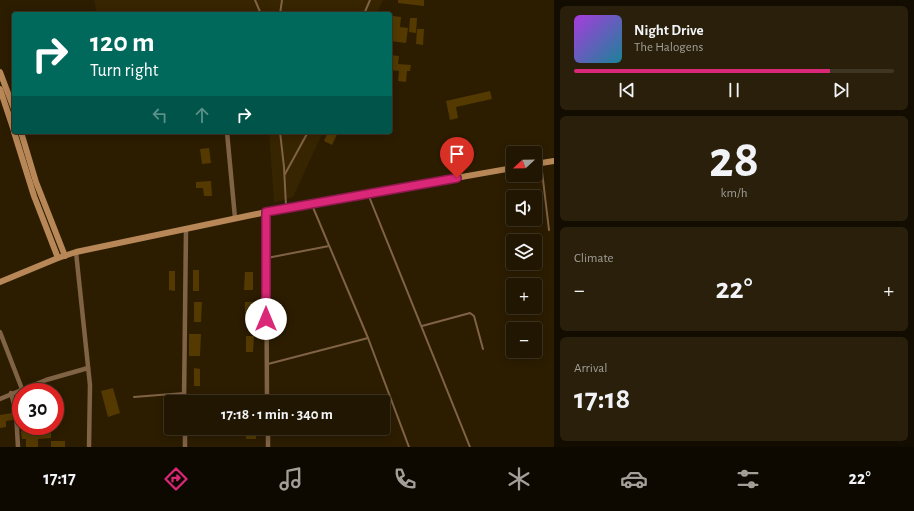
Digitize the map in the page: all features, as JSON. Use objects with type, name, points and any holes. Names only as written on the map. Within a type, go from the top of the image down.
[{"type":"street","points":[[0,72],[12,104]]},
{"type":"street","points":[[0,89],[12,126]]},
{"type":"street","points":[[15,134],[34,196],[58,258]]},
{"type":"street","points":[[22,134],[40,194],[65,256]]},
{"type":"street","points":[[227,134],[235,218]]},
{"type":"street","points":[[542,163],[554,161]]},
{"type":"street","points":[[0,282],[76,252],[286,207],[506,169]]},
{"type":"street","points":[[266,212],[267,395]]},
{"type":"street","points":[[184,393],[186,229]]},
{"type":"street","points":[[76,252],[91,404],[89,447]]},
{"type":"street","points":[[0,332],[20,383]]},
{"type":"street","points":[[41,383],[88,368]]},
{"type":"street","points":[[0,399],[11,393],[16,412],[18,447]]},
{"type":"street","points":[[185,435],[185,447]]},
{"type":"street","points":[[268,435],[268,447]]},
{"type":"lane","points":[[255,0],[260,12]]},
{"type":"lane","points":[[280,12],[282,0]]},
{"type":"lane","points":[[365,12],[370,0]]},
{"type":"lane","points":[[280,134],[285,175],[286,207]]},
{"type":"lane","points":[[285,175],[307,134]]},
{"type":"lane","points":[[541,182],[549,230]]},
{"type":"lane","points":[[368,193],[470,447]]},
{"type":"lane","points":[[311,203],[368,338],[409,447]]},
{"type":"lane","points":[[267,258],[329,246]]},
{"type":"lane","points":[[422,326],[470,313],[474,316],[483,349]]},
{"type":"lane","points":[[267,364],[368,338]]},
{"type":"lane","points":[[134,397],[184,393]]},
{"type":"shaded area","points":[[94,0],[383,0],[377,12],[97,12]]},
{"type":"shaded area","points":[[269,134],[322,134],[293,197],[274,203]]},
{"type":"building","points":[[398,0],[424,0],[424,6],[398,3]]},
{"type":"building","points":[[393,16],[401,17],[400,27],[408,28],[406,43],[392,41]]},
{"type":"building","points":[[410,18],[417,18],[416,33],[409,32]]},
{"type":"building","points":[[417,29],[424,29],[423,45],[416,44]]},
{"type":"building","points":[[392,55],[399,56],[398,64],[411,65],[410,71],[407,71],[406,82],[398,81],[399,71],[392,70]]},
{"type":"building","points":[[490,91],[492,99],[456,107],[458,118],[450,120],[446,101]]},
{"type":"building","points":[[327,134],[337,134],[332,145],[324,141]]},
{"type":"building","points":[[209,148],[211,163],[202,164],[200,149]]},
{"type":"building","points":[[211,181],[212,196],[204,196],[203,188],[196,188],[196,182]]},
{"type":"building","points":[[193,270],[199,270],[199,291],[193,291]]},
{"type":"building","points":[[169,271],[175,271],[175,291],[169,290]]},
{"type":"building","points":[[245,272],[253,272],[253,290],[244,290]]},
{"type":"building","points":[[194,302],[202,302],[201,322],[194,322]]},
{"type":"building","points":[[245,302],[254,302],[253,322],[245,322]]},
{"type":"building","points":[[189,334],[201,334],[200,356],[189,356]]},
{"type":"building","points":[[246,336],[254,336],[253,352],[246,352]]},
{"type":"building","points":[[194,368],[200,369],[200,386],[194,386]]},
{"type":"building","points":[[113,388],[120,413],[108,417],[101,391]]},
{"type":"building","points":[[12,413],[12,420],[6,421],[6,427],[0,428],[0,415]]},
{"type":"building","points":[[22,435],[51,435],[51,438],[38,439],[38,447],[26,447],[26,439],[22,439]]},
{"type":"building","points":[[246,435],[256,435],[256,439],[246,439]]},
{"type":"building","points":[[51,441],[65,441],[65,447],[51,447]]},
{"type":"route","points":[[266,319],[266,212],[290,206],[457,178]]}]
